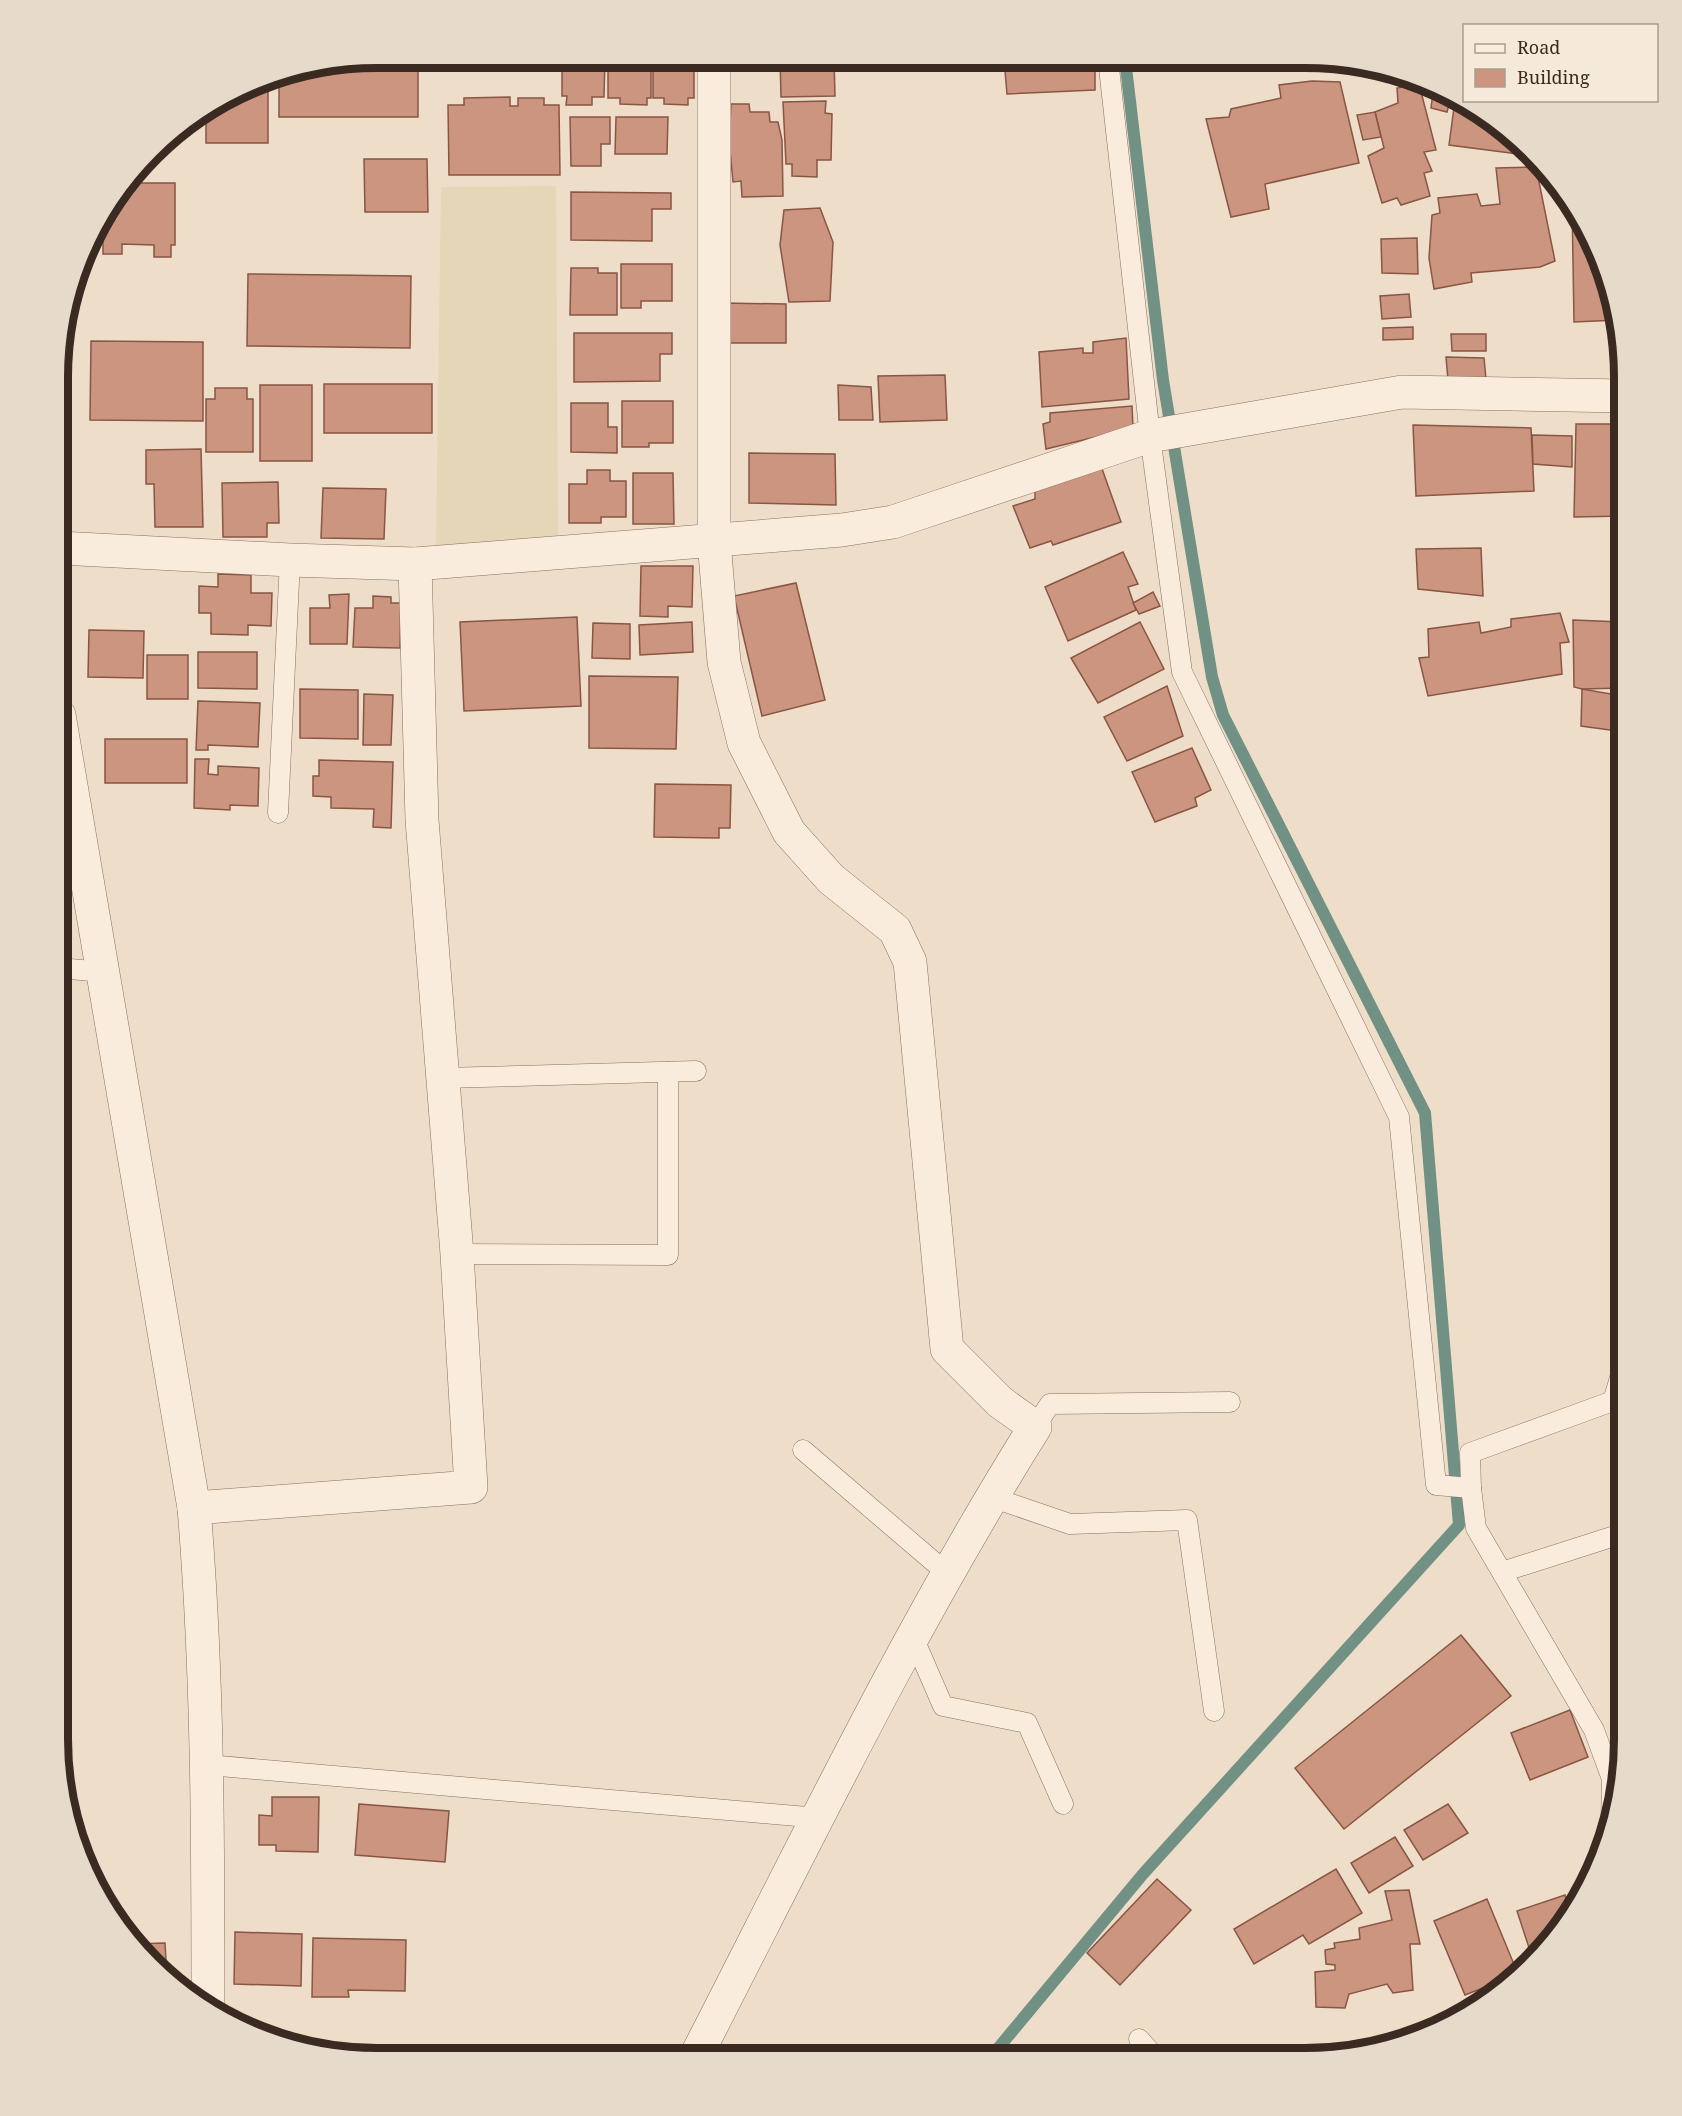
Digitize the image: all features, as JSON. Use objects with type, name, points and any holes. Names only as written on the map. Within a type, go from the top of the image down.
[{"type":"street","points":[[700,2048],[913,1637],[991,1497],[1035,1427],[1000,1402],[947,1349],[910,962],[895,930],[831,879],[789,832],[744,743],[724,662],[714,540],[714,68]]},
{"type":"street","points":[[68,548],[416,564],[842,530],[893,522],[1150,436],[1402,392],[1614,396]]},
{"type":"street","points":[[194,1508],[471,1487],[457,1254],[422,820],[416,564]]},
{"type":"street","points":[[68,768],[194,1508],[202,1602],[208,1765],[208,1998]]},
{"type":"lane","points":[[1109,68],[1150,436],[1182,672],[1400,1117],[1436,1485],[1471,1488]]},
{"type":"lane","points":[[278,813],[290,560]]},
{"type":"lane","points":[[68,969],[103,972]]},
{"type":"lane","points":[[443,1078],[696,1071]]},
{"type":"lane","points":[[457,1254],[668,1255],[668,1072]]},
{"type":"lane","points":[[1612,1779],[1594,1730],[1476,1528],[1470,1453],[1613,1401],[1614,1397]]},
{"type":"lane","points":[[1035,1427],[1050,1404],[1230,1402]]},
{"type":"lane","points":[[803,1450],[948,1574]]},
{"type":"lane","points":[[991,1497],[1070,1524],[1187,1520],[1214,1711]]},
{"type":"lane","points":[[1502,1572],[1614,1536]]},
{"type":"lane","points":[[913,1637],[943,1706],[1027,1723],[1064,1804]]},
{"type":"lane","points":[[208,1765],[819,1818]]},
{"type":"lane","points":[[1138,2039],[1147,2048]]},
{"type":"shaded area","points":[[556,186],[558,540],[436,546],[441,187]]},
{"type":"building","points":[[418,68],[418,117],[279,117],[279,83],[337,70]]},
{"type":"building","points":[[562,68],[605,68],[604,97],[592,97],[592,105],[566,105],[567,96],[562,96]]},
{"type":"building","points":[[608,68],[651,68],[651,98],[647,98],[647,105],[620,104],[620,98],[608,98]]},
{"type":"building","points":[[653,68],[694,68],[694,98],[688,98],[688,105],[664,104],[664,98],[653,98]]},
{"type":"building","points":[[780,68],[834,68],[835,96],[781,97]]},
{"type":"building","points":[[1005,68],[1095,68],[1095,90],[1007,94]]},
{"type":"building","points":[[1144,68],[1169,68],[1144,71]]},
{"type":"building","points":[[1312,81],[1340,82],[1359,163],[1265,184],[1269,209],[1231,217],[1206,119],[1229,117],[1231,109],[1281,98],[1279,85]]},
{"type":"building","points":[[1410,86],[1420,90],[1436,150],[1424,152],[1432,171],[1424,173],[1430,196],[1401,205],[1397,198],[1382,203],[1368,156],[1384,148],[1375,112],[1398,103],[1397,88]]},
{"type":"building","points":[[268,87],[268,143],[206,143],[206,119],[240,99]]},
{"type":"building","points":[[1433,95],[1449,103],[1447,112],[1431,108]]},
{"type":"building","points":[[510,97],[510,106],[518,106],[518,98],[544,98],[544,105],[559,105],[560,175],[449,175],[448,105],[464,105],[464,98]]},
{"type":"building","points":[[826,101],[825,113],[832,114],[831,160],[817,160],[817,177],[792,176],[792,164],[786,164],[783,102]]},
{"type":"building","points":[[731,104],[749,104],[750,112],[769,112],[770,122],[778,122],[782,140],[783,196],[742,197],[741,181],[733,182],[729,140]]},
{"type":"building","points":[[1454,106],[1493,131],[1520,154],[1449,145]]},
{"type":"building","points":[[1375,112],[1381,137],[1363,140],[1357,115]]},
{"type":"building","points":[[570,117],[610,117],[610,144],[601,144],[601,166],[571,166]]},
{"type":"building","points":[[616,117],[668,117],[667,154],[615,154]]},
{"type":"building","points":[[364,159],[427,159],[428,212],[365,212]]},
{"type":"building","points":[[1532,167],[1537,172],[1555,261],[1540,267],[1471,273],[1472,282],[1434,289],[1429,258],[1432,215],[1440,213],[1438,198],[1477,194],[1481,206],[1500,204],[1496,168]]},
{"type":"building","points":[[136,183],[175,183],[175,245],[171,245],[171,257],[154,257],[154,245],[122,244],[122,254],[103,254],[103,237],[101,237],[109,222]]},
{"type":"building","points":[[571,192],[671,193],[671,209],[652,209],[652,241],[571,240]]},
{"type":"building","points":[[820,208],[833,242],[830,301],[789,302],[780,245],[784,210]]},
{"type":"building","points":[[1572,221],[1591,258],[1610,320],[1574,322]]},
{"type":"building","points":[[1417,238],[1418,274],[1382,273],[1381,239]]},
{"type":"building","points":[[621,264],[672,264],[672,301],[641,301],[641,308],[621,308]]},
{"type":"building","points":[[571,268],[598,268],[598,273],[617,273],[617,315],[570,315]]},
{"type":"building","points":[[248,274],[411,276],[410,348],[247,346]]},
{"type":"building","points":[[1409,294],[1411,317],[1382,319],[1380,296]]},
{"type":"building","points":[[724,303],[786,304],[786,343],[725,343]]},
{"type":"building","points":[[1413,327],[1413,339],[1383,340],[1383,328]]},
{"type":"building","points":[[574,333],[672,333],[672,354],[660,354],[660,381],[574,382]]},
{"type":"building","points":[[1451,334],[1486,334],[1486,351],[1452,351]]},
{"type":"building","points":[[1126,338],[1129,399],[1042,407],[1039,352],[1083,348],[1083,353],[1093,353],[1093,342]]},
{"type":"building","points":[[91,341],[203,342],[203,421],[90,420]]},
{"type":"building","points":[[1446,357],[1484,358],[1486,379],[1448,380]]},
{"type":"building","points":[[945,375],[947,420],[880,422],[878,376]]},
{"type":"building","points":[[324,384],[432,384],[432,433],[324,433]]},
{"type":"building","points":[[260,385],[312,385],[312,461],[260,461]]},
{"type":"building","points":[[838,385],[871,387],[873,420],[839,420]]},
{"type":"building","points":[[215,388],[247,388],[247,399],[253,399],[253,452],[206,452],[206,399],[215,399]]},
{"type":"building","points":[[622,401],[673,401],[673,443],[649,443],[649,447],[622,447]]},
{"type":"building","points":[[571,403],[608,403],[608,427],[617,427],[617,453],[571,452]]},
{"type":"building","points":[[1132,406],[1133,428],[1046,449],[1043,424],[1050,422],[1050,413]]},
{"type":"building","points":[[1576,424],[1614,424],[1614,516],[1574,517]]},
{"type":"building","points":[[1413,425],[1531,428],[1534,491],[1416,496]]},
{"type":"building","points":[[1532,435],[1572,436],[1572,467],[1533,464]]},
{"type":"building","points":[[201,449],[203,527],[155,527],[154,484],[146,484],[146,450]]},
{"type":"building","points":[[749,453],[835,454],[836,505],[749,503]]},
{"type":"building","points":[[1101,466],[1121,522],[1053,545],[1051,541],[1030,548],[1013,506],[1035,499],[1035,487]]},
{"type":"building","points":[[587,470],[610,470],[610,481],[626,481],[626,517],[601,517],[601,523],[569,523],[569,484],[587,484]]},
{"type":"building","points":[[633,473],[673,473],[674,524],[633,524]]},
{"type":"building","points":[[278,482],[279,523],[267,523],[267,537],[223,537],[222,483]]},
{"type":"building","points":[[323,488],[386,489],[384,539],[321,538]]},
{"type":"building","points":[[1481,548],[1483,596],[1418,589],[1416,549]]},
{"type":"building","points":[[1123,552],[1138,584],[1128,587],[1136,610],[1068,641],[1045,587]]},
{"type":"building","points":[[641,566],[693,566],[692,607],[668,606],[668,617],[640,616]]},
{"type":"building","points":[[218,574],[251,575],[251,593],[272,593],[271,626],[248,625],[248,635],[211,634],[211,613],[199,613],[199,586],[218,587]]},
{"type":"building","points":[[796,583],[825,700],[762,716],[734,596]]},
{"type":"building","points":[[1153,592],[1160,606],[1139,614],[1133,603]]},
{"type":"building","points":[[349,594],[347,644],[310,644],[310,608],[330,608],[329,595]]},
{"type":"building","points":[[373,596],[391,597],[391,603],[401,603],[400,648],[353,647],[355,608],[373,608]]},
{"type":"building","points":[[1560,613],[1569,642],[1560,643],[1562,674],[1428,696],[1419,658],[1429,657],[1428,629],[1479,622],[1481,633],[1511,627],[1511,619]]},
{"type":"building","points":[[577,617],[581,706],[464,711],[460,622]]},
{"type":"building","points":[[1573,620],[1614,622],[1614,688],[1574,687]]},
{"type":"building","points":[[692,622],[693,652],[640,655],[639,625]]},
{"type":"building","points":[[1140,622],[1164,669],[1098,703],[1071,658]]},
{"type":"building","points":[[593,623],[630,624],[630,659],[592,658]]},
{"type":"building","points":[[89,630],[144,631],[143,678],[88,677]]},
{"type":"building","points":[[198,652],[257,652],[257,689],[198,688]]},
{"type":"building","points":[[147,655],[188,655],[188,699],[147,699]]},
{"type":"building","points":[[589,676],[678,677],[676,749],[589,748]]},
{"type":"building","points":[[1167,686],[1183,736],[1127,761],[1104,717]]},
{"type":"building","points":[[300,689],[358,690],[358,739],[300,738]]},
{"type":"building","points":[[1582,689],[1614,694],[1614,731],[1581,726]]},
{"type":"building","points":[[364,694],[393,695],[391,745],[363,745]]},
{"type":"building","points":[[198,701],[260,703],[258,747],[208,745],[208,750],[196,750]]},
{"type":"building","points":[[105,739],[187,739],[187,783],[105,783]]},
{"type":"building","points":[[1192,748],[1211,790],[1195,798],[1197,806],[1155,822],[1132,772]]},
{"type":"building","points":[[195,759],[209,759],[208,774],[218,775],[218,766],[259,768],[258,806],[230,805],[230,810],[194,808]]},
{"type":"building","points":[[319,760],[393,762],[391,828],[373,827],[374,809],[331,808],[331,797],[313,796],[313,776],[319,776]]},
{"type":"building","points":[[655,784],[731,785],[730,828],[719,828],[719,838],[654,837]]},
{"type":"building","points":[[1461,1635],[1511,1696],[1344,1829],[1295,1768]]},
{"type":"building","points":[[1570,1710],[1588,1757],[1530,1780],[1511,1733]]},
{"type":"building","points":[[272,1797],[319,1797],[318,1852],[276,1851],[276,1845],[259,1845],[259,1815],[272,1816]]},
{"type":"building","points":[[359,1804],[449,1811],[445,1862],[355,1855]]},
{"type":"building","points":[[1448,1804],[1468,1833],[1423,1860],[1404,1830]]},
{"type":"building","points":[[1395,1837],[1413,1866],[1369,1893],[1351,1863]]},
{"type":"building","points":[[1336,1869],[1362,1913],[1309,1944],[1303,1935],[1254,1964],[1234,1929]]},
{"type":"building","points":[[1157,1879],[1191,1910],[1120,1985],[1087,1953]]},
{"type":"building","points":[[1409,1890],[1420,1944],[1410,1944],[1413,1990],[1393,1993],[1387,1984],[1349,1994],[1345,2008],[1316,2007],[1315,1972],[1335,1970],[1335,1965],[1326,1964],[1325,1950],[1335,1948],[1334,1943],[1360,1939],[1359,1928],[1392,1920],[1385,1891]]},
{"type":"building","points":[[1565,1895],[1567,1903],[1530,1951],[1517,1911]]},
{"type":"building","points":[[1487,1899],[1515,1966],[1496,1983],[1465,1995],[1434,1921]]},
{"type":"building","points":[[235,1932],[302,1934],[301,1986],[234,1984]]},
{"type":"building","points":[[313,1938],[406,1940],[405,1991],[348,1990],[349,1997],[312,1997]]},
{"type":"building","points":[[165,1943],[166,1966],[158,1958],[145,1944]]},
{"type":"waterway","points":[[998,2048],[1143,1874],[1459,1525],[1425,1113],[1223,715],[1212,677],[1163,380],[1126,68]]}]
